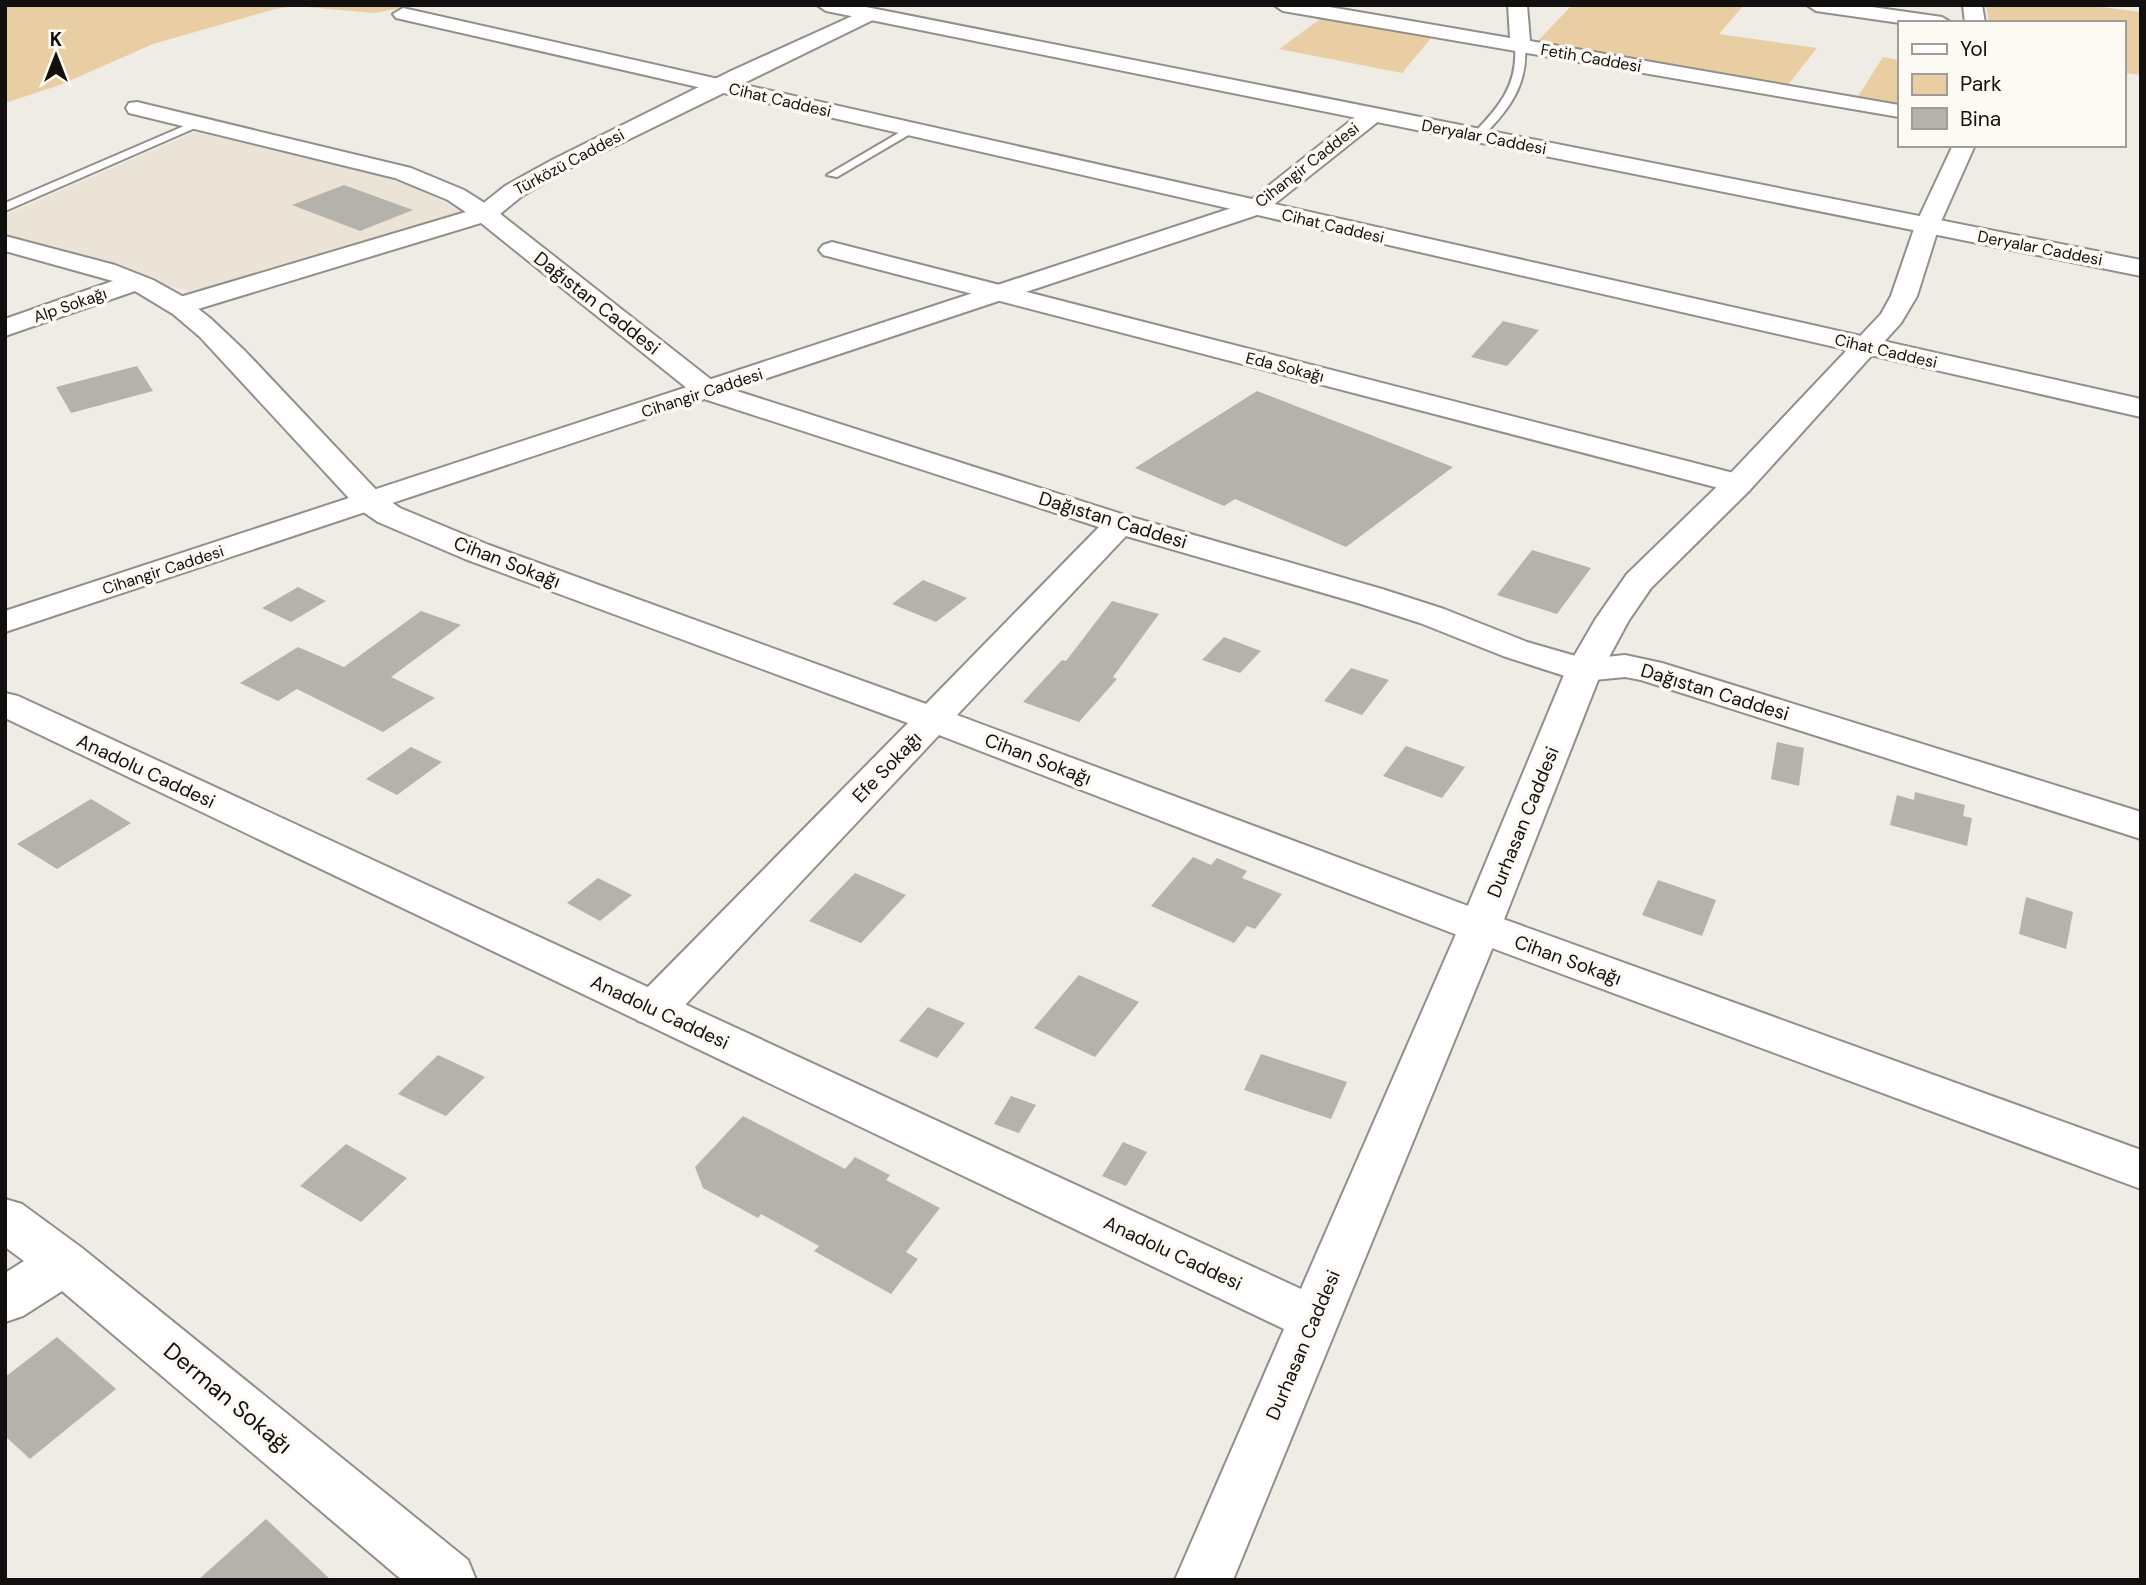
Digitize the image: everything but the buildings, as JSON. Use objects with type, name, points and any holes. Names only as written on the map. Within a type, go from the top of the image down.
[{"type":"street","name":"Deryalar Caddesi","points":[[827,5],[2141,268]]},
{"type":"street","name":"Fetih Caddesi","points":[[1283,5],[1898,111]]},
{"type":"street","points":[[1517,5],[1520,46]]},
{"type":"street","points":[[1816,5],[1928,21]]},
{"type":"street","name":"Cihat Caddesi","points":[[403,14],[2141,408]]},
{"type":"street","name":"Türközü Caddesi","points":[[179,306],[485,214],[501,198],[528,181],[716,86],[870,14]]},
{"type":"street","name":"Dağıstan Caddesi","points":[[137,108],[404,173],[456,195],[485,214],[708,391],[1120,524],[1370,596],[1432,616],[1515,649],[1584,670],[1625,666],[1649,671],[2141,825]]},
{"type":"street","name":"Cihangir Caddesi","points":[[5,622],[1255,208],[1371,115]]},
{"type":"street","name":"Durhasan Caddesi","points":[[1204,1580],[1480,927],[1584,670],[1612,620],[1639,581],[1738,484],[1867,348],[1892,317],[1904,296],[1927,226],[1963,147]]},
{"type":"street","name":"Cihan Sokağı","points":[[5,243],[135,282],[179,306],[199,321],[252,374],[370,502],[388,514],[477,552],[933,719],[1480,927],[2141,1170]]},
{"type":"street","name":"Eda Sokağı","points":[[832,250],[1738,484]]},
{"type":"street","name":"Alp Sokağı","points":[[5,328],[135,282]]},
{"type":"street","name":"Efe Sokağı","points":[[654,1009],[1120,524]]},
{"type":"street","name":"Anadolu Caddesi","points":[[5,704],[1314,1319]]},
{"type":"street","name":"Derman Sokağı","points":[[5,1219],[64,1263],[447,1580]]},
{"type":"street","points":[[5,1300],[64,1263]]},
{"type":"lane","points":[[1477,136],[1495,118],[1519,85],[1522,72],[1520,46]]},
{"type":"lane","points":[[5,207],[198,123]]},
{"type":"lane","points":[[833,175],[911,130]]},
{"type":"shaded area","points":[[195,132],[395,177],[466,214],[191,292],[5,236],[5,215]]},
{"type":"green space","points":[[5,5],[416,5],[374,13],[295,6],[275,9],[153,44],[60,85],[5,103]]},
{"type":"green space","points":[[1572,5],[1744,5],[1719,34],[1817,48],[1787,86],[1535,44]]},
{"type":"green space","points":[[1986,5],[2086,5],[2141,12],[2141,75],[2125,73],[2125,21],[1989,21]]},
{"type":"green space","points":[[1323,17],[1432,37],[1402,73],[1279,49]]},
{"type":"green space","points":[[1883,57],[1898,60],[1898,105],[1857,98]]}]
